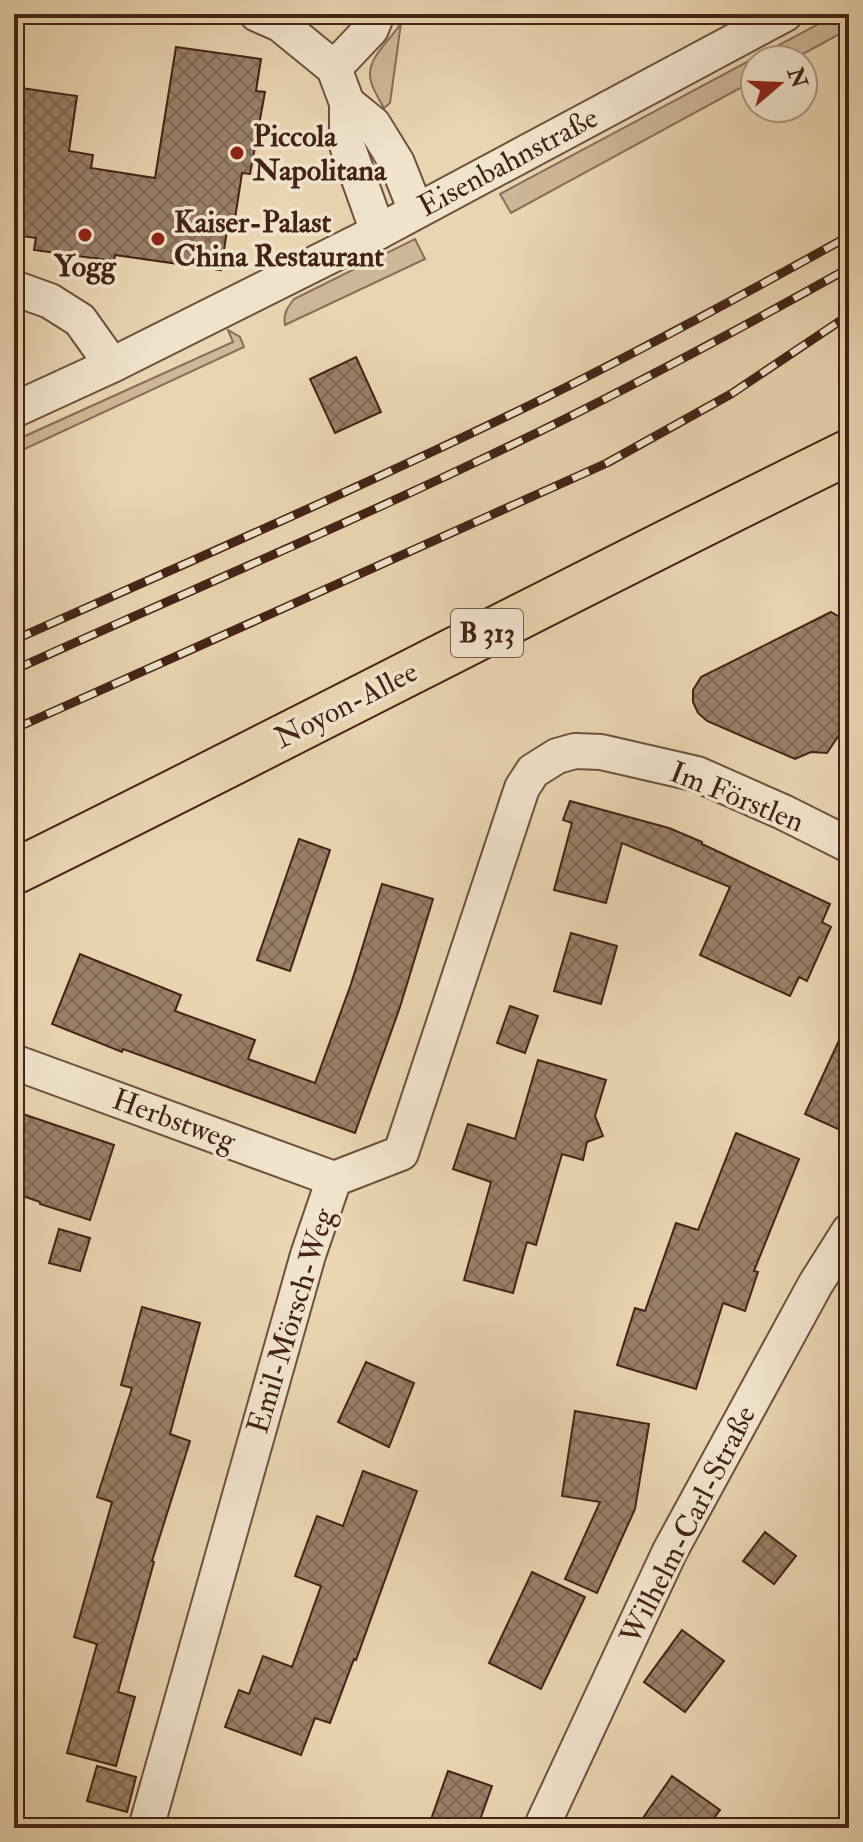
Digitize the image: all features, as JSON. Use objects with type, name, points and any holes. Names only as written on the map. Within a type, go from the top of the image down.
[{"type":"main road","name":"Noyon-Allee","points":[[14,872],[849,452]]},
{"type":"street","points":[[257,14],[280,24],[334,68],[347,103],[347,145],[378,232]]},
{"type":"street","points":[[334,68],[371,29],[377,14]]},
{"type":"street","name":"Eisenbahnstraße","points":[[14,410],[112,365],[378,232],[785,14]]},
{"type":"street","points":[[347,103],[373,124],[397,163],[416,211]]},
{"type":"street","points":[[14,288],[50,301],[80,320],[112,365]]},
{"type":"street","name":"Im Förstlen","points":[[575,751],[601,752],[697,774],[849,845]]},
{"type":"street","name":"Emil-Mörsch-Weg","points":[[146,1828],[308,1255],[334,1179],[401,1153],[522,788],[533,771],[557,756],[575,751]]},
{"type":"street","name":"Herbstweg","points":[[14,1062],[334,1179]]},
{"type":"street","name":"Wilhelm-Carl-Straße","points":[[541,1828],[670,1551],[815,1285],[849,1231]]},
{"type":"shaded area","points":[[837,14],[849,14],[849,29],[819,45],[781,44]]},
{"type":"shaded area","points":[[401,23],[390,103],[384,108],[372,85],[371,67]]},
{"type":"shaded area","points":[[739,66],[739,89],[511,213],[500,194]]},
{"type":"shaded area","points":[[415,239],[425,259],[285,325],[286,311],[294,299]]},
{"type":"shaded area","points":[[228,330],[240,337],[244,347],[14,454],[14,441],[233,342]]},
{"type":"building","points":[[176,47],[261,59],[256,91],[265,92],[250,174],[242,173],[234,225],[228,224],[221,270],[115,255],[114,261],[34,250],[36,238],[14,235],[14,87],[77,96],[69,151],[93,155],[91,168],[155,178]]},
{"type":"building","points":[[356,357],[381,412],[335,433],[310,379]]},
{"type":"building","points":[[831,612],[849,622],[849,720],[827,753],[811,752],[795,759],[707,721],[698,713],[693,702],[693,690],[701,677]]},
{"type":"building","points":[[570,801],[669,828],[830,904],[822,922],[831,927],[807,981],[799,977],[790,996],[700,955],[730,887],[622,843],[606,903],[554,890],[572,823],[563,820]]},
{"type":"building","points":[[299,839],[330,850],[290,971],[257,960]]},
{"type":"building","points":[[382,884],[433,899],[400,1007],[355,1133],[123,1049],[122,1052],[52,1024],[80,954],[181,995],[175,1011],[255,1040],[248,1059],[315,1083],[351,984]]},
{"type":"building","points":[[571,933],[617,946],[601,1004],[554,991]]},
{"type":"building","points":[[510,1006],[538,1016],[525,1053],[497,1043]]},
{"type":"building","points":[[849,1019],[849,1134],[805,1114]]},
{"type":"building","points":[[538,1060],[606,1080],[595,1116],[603,1136],[587,1142],[583,1160],[562,1154],[536,1245],[527,1242],[513,1293],[464,1280],[491,1182],[453,1169],[468,1124],[515,1139]]},
{"type":"building","points":[[14,1111],[114,1145],[90,1220],[14,1193]]},
{"type":"building","points":[[736,1133],[799,1159],[754,1271],[758,1272],[745,1311],[723,1303],[696,1389],[617,1365],[635,1308],[645,1311],[676,1223],[698,1230]]},
{"type":"building","points":[[59,1229],[90,1238],[80,1271],[49,1263]]},
{"type":"building","points":[[142,1307],[200,1323],[170,1434],[190,1441],[152,1561],[118,1692],[135,1697],[116,1766],[67,1753],[97,1644],[74,1637],[112,1502],[97,1497],[132,1388],[121,1385]]},
{"type":"building","points":[[366,1362],[414,1383],[389,1447],[338,1422]]},
{"type":"building","points":[[575,1411],[649,1424],[635,1509],[597,1593],[565,1579],[600,1502],[562,1496]]},
{"type":"building","points":[[363,1471],[417,1491],[330,1723],[315,1718],[301,1755],[225,1727],[239,1690],[249,1694],[263,1656],[292,1667],[321,1586],[295,1576],[317,1516],[343,1526]]},
{"type":"building","points":[[765,1532],[796,1556],[774,1584],[743,1561]]},
{"type":"building","points":[[532,1572],[585,1597],[541,1689],[489,1663]]},
{"type":"building","points":[[682,1630],[724,1661],[685,1712],[644,1682]]},
{"type":"building","points":[[97,1766],[136,1777],[127,1812],[87,1801]]},
{"type":"building","points":[[448,1771],[492,1786],[477,1828],[428,1828]]},
{"type":"building","points":[[672,1776],[720,1810],[707,1828],[636,1828]]},
{"type":"railway","points":[[14,640],[333,498],[522,409],[687,325],[849,236]]},
{"type":"railway","points":[[14,670],[363,515],[525,439],[665,368],[849,268]]},
{"type":"railway","points":[[14,729],[607,463],[731,394],[849,315]]},
{"type":"place","name":"Piccola Napolitana","points":[[237,153]]},
{"type":"place","name":"Yogg","points":[[85,235]]},
{"type":"place","name":"Kaiser-Palast China Restaurant","points":[[158,239]]}]
